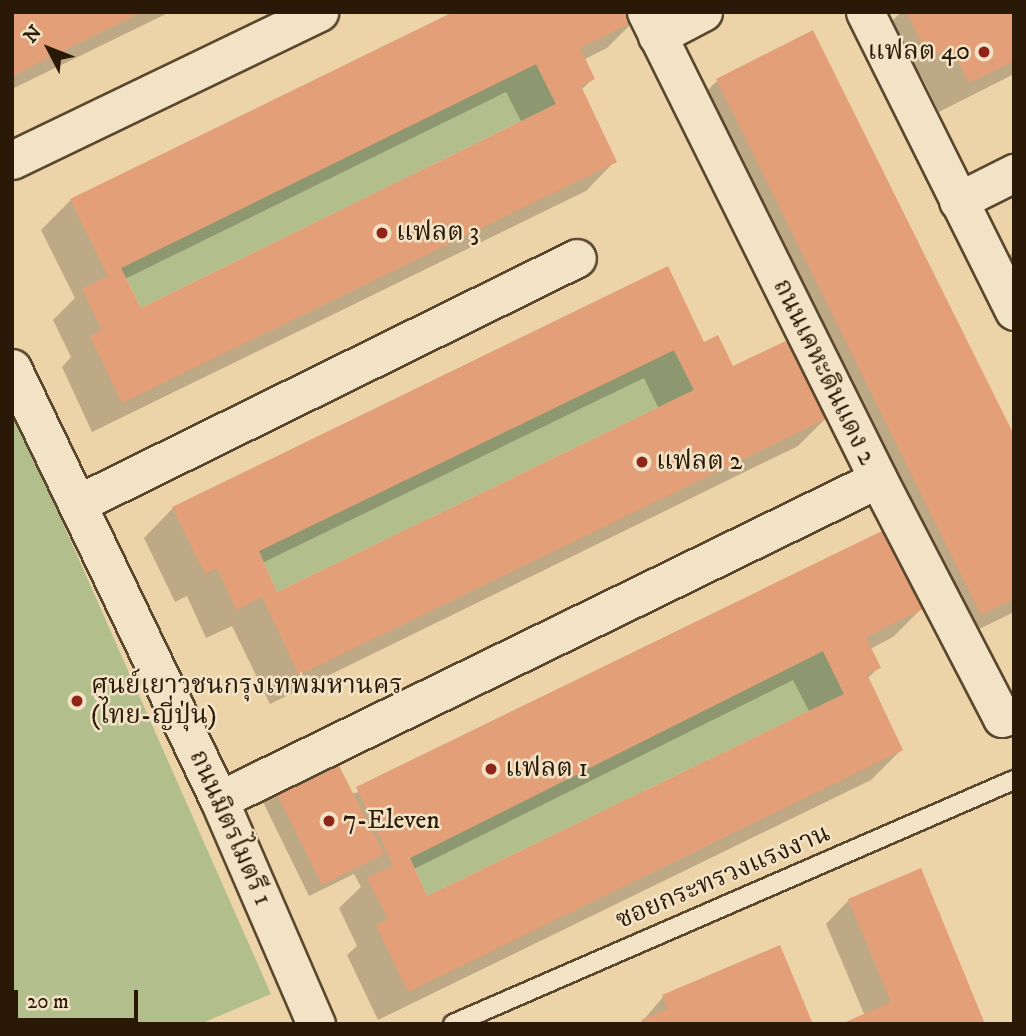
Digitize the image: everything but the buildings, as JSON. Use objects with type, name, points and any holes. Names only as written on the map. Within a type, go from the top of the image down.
[{"type":"street","points":[[12,160],[319,12]]},
{"type":"street","points":[[652,24],[703,12]]},
{"type":"street","points":[[865,12],[1014,311]]},
{"type":"street","name":"ถนนเคหะดินแดง 2","points":[[652,24],[878,480],[1002,718],[1014,714]]},
{"type":"street","points":[[958,201],[1014,173]]},
{"type":"street","points":[[77,504],[577,258]]},
{"type":"street","name":"ถนนมิตรไมตรี 1","points":[[12,368],[219,800],[316,1024]]},
{"type":"street","points":[[219,800],[878,480]]},
{"type":"lane","name":"ซอยกระทรวงแรงงาน","points":[[453,1024],[1014,780]]},
{"type":"green space","points":[[536,64],[556,104],[141,308],[121,268]]},
{"type":"green space","points":[[674,350],[694,390],[277,592],[259,551]]},
{"type":"green space","name":"ศูนย์เยาวชนกรุงเทพมหานคร (ไทย-ญี่ปุ่น)","points":[[12,408],[271,994],[200,1024],[12,1024]]},
{"type":"green space","points":[[823,651],[844,694],[427,896],[410,858]]},
{"type":"place","name":"แฟลต 40","points":[[984,52]]},
{"type":"place","name":"แฟลต 3","points":[[382,233]]},
{"type":"place","name":"แฟลต 2","points":[[642,462]]},
{"type":"place","name":"ศูนย์เยาวชนกรุงเทพมหานคร (ไทย-ญี่ปุ่น)","points":[[77,701]]},
{"type":"place","name":"แฟลต 1","points":[[491,769]]},
{"type":"place","name":"7-Eleven","points":[[329,821]]}]
